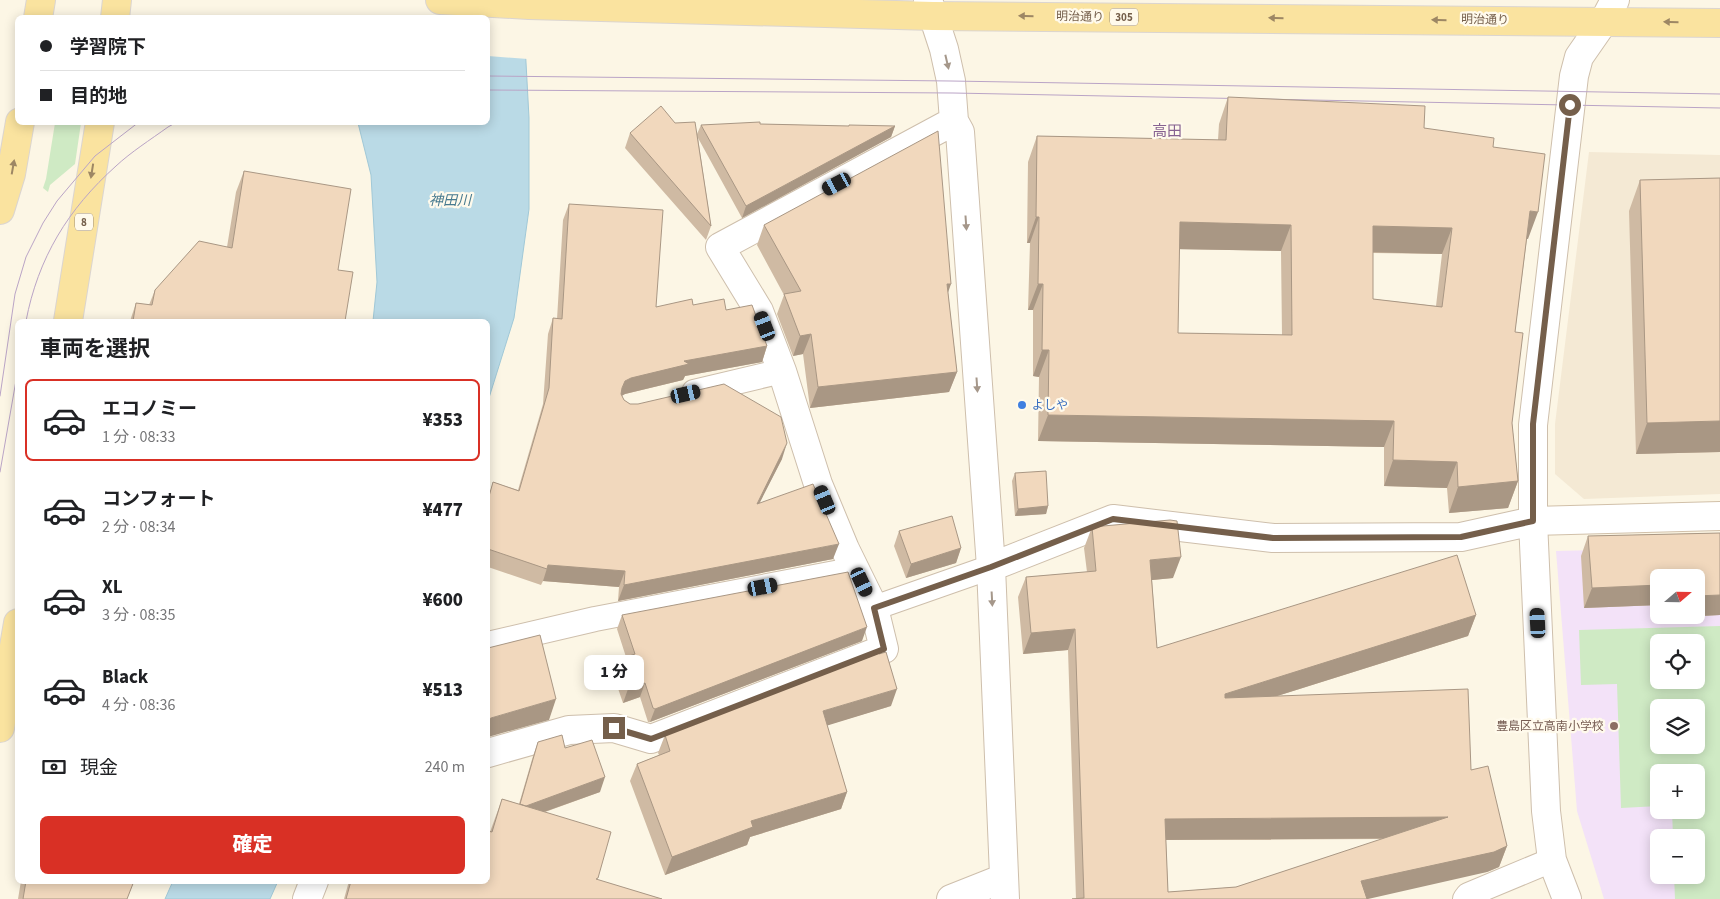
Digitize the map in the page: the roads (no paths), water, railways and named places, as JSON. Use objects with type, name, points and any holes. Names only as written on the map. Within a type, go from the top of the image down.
[{"type":"main road","points":[[38,15],[41,0]]},
{"type":"main road","points":[[115,15],[117,0]]},
{"type":"main road","name":"明治通り","points":[[440,0],[529,5],[1609,11],[1720,23]]},
{"type":"main road","points":[[0,210],[11,174],[19,125]]},
{"type":"main road","name":"8","points":[[68,319],[100,125]]},
{"type":"main road","points":[[0,728],[15,640]]},
{"type":"street","points":[[931,8],[944,49],[951,81],[954,121],[960,132],[991,567],[1005,888],[951,899]]},
{"type":"street","points":[[1567,899],[1552,860],[1546,811],[1533,521],[1533,424],[1574,76],[1579,57],[1609,11]]},
{"type":"street","points":[[490,752],[569,730],[614,728],[651,739],[884,649],[874,608],[845,549],[818,484],[782,371],[759,311],[720,247],[954,121]]},
{"type":"street","points":[[991,567],[1113,519],[1273,538],[1461,537],[1533,521],[1720,516]]},
{"type":"street","points":[[307,899],[313,884]]},
{"type":"lane","points":[[677,396],[782,371]]},
{"type":"lane","points":[[874,608],[991,567]]},
{"type":"lane","points":[[490,644],[595,619],[856,569]]},
{"type":"lane","points":[[1465,899],[1468,895],[1552,860]]},
{"type":"water","name":"神田川","points":[[490,19],[525,44],[529,118],[529,209],[514,318],[490,395],[490,319],[373,319],[377,282],[371,175],[358,125],[490,125]]},
{"type":"water","points":[[172,884],[277,884],[270,899],[165,899]]},
{"type":"tram line","points":[[490,76],[951,81],[1720,94]]},
{"type":"tram line","points":[[490,90],[953,93],[1720,108]]},
{"type":"tram line","points":[[0,396],[15,294],[26,257],[43,223],[57,201],[95,156],[135,125]]},
{"type":"tram line","points":[[26,319],[38,276],[47,256],[70,217],[99,182],[122,161],[172,125]]},
{"type":"tram line","points":[[0,472],[15,386]]},
{"type":"place","name":"よしや","points":[[1022,405]]},
{"type":"place","name":"豊島区立高南小学校","points":[[1614,726]]},
{"type":"district","name":"高田","points":[[1167,131]]}]
